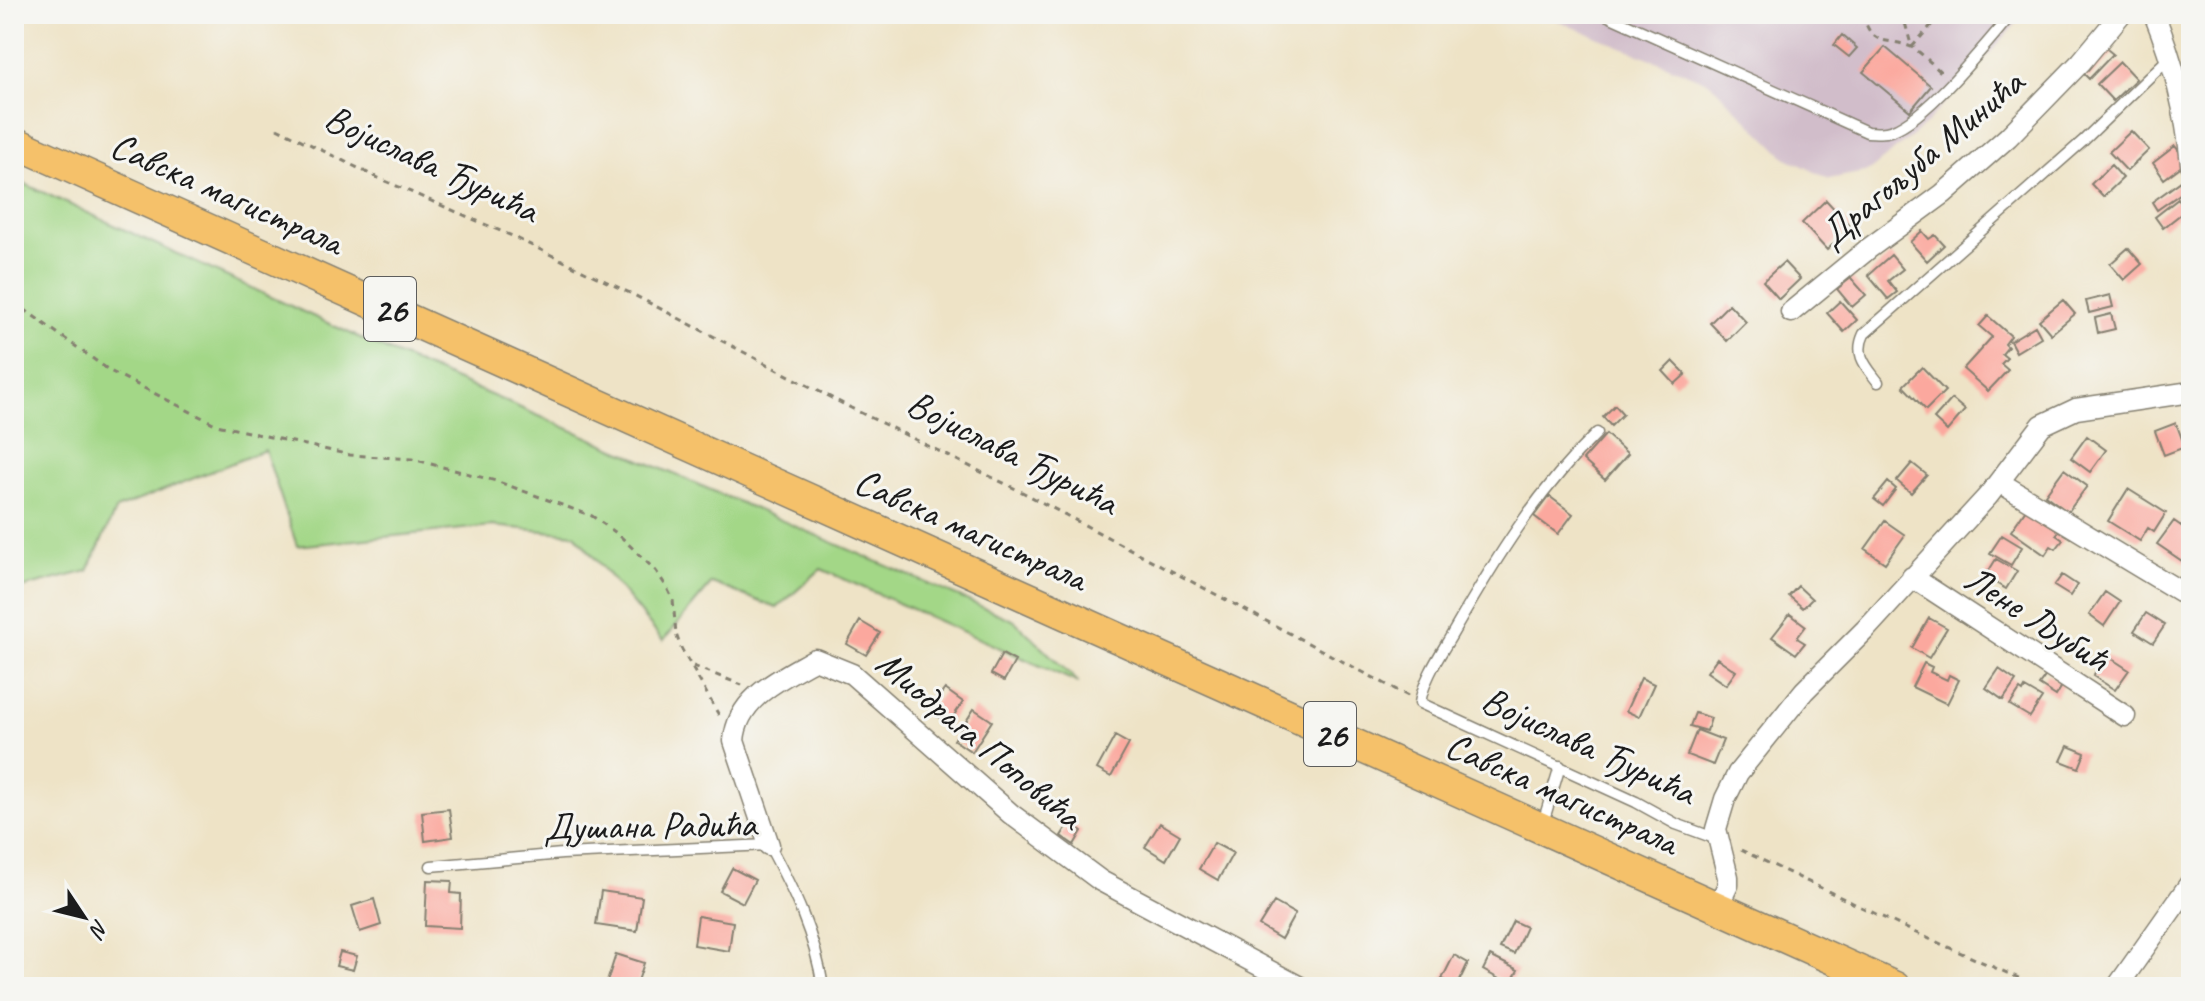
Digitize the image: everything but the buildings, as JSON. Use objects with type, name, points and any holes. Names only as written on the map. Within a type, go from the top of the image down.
[{"type":"main road","name":"Савска магистрала","points":[[14,142],[1895,987]]},
{"type":"street","name":"Драгољуба Минића","points":[[1791,312],[1868,249],[1943,194],[2008,137],[2081,62],[2121,14]]},
{"type":"street","points":[[2154,14],[2171,56],[2188,125],[2191,164]]},
{"type":"street","name":"Војислава Ђурића","points":[[1718,906],[1728,885],[1728,877],[1717,839],[1718,820],[1738,773],[1804,691],[1865,630],[1999,482],[2034,434],[2047,420],[2100,404],[2191,392]]},
{"type":"street","points":[[1999,482],[2191,598]]},
{"type":"street","name":"Лене Љубић","points":[[1912,577],[2125,716]]},
{"type":"street","name":"Миодрага Поповића","points":[[734,741],[741,717],[761,690],[815,659],[852,674],[1011,814],[1101,881],[1300,987]]},
{"type":"street","points":[[734,741],[769,845]]},
{"type":"street","points":[[2117,987],[2191,882]]},
{"type":"lane","points":[[1604,14],[1867,132],[1887,132],[1902,126],[1923,110],[2012,14]]},
{"type":"lane","points":[[1878,382],[1859,357],[1864,334],[2083,141],[2171,56]]},
{"type":"lane","points":[[1420,703],[1436,664],[1501,551],[1561,470],[1597,433]]},
{"type":"lane","name":"Војислава Ђурића","points":[[1420,703],[1560,766],[1676,824],[1717,839]]},
{"type":"lane","points":[[1541,828],[1560,766]]},
{"type":"lane","name":"Душана Радића","points":[[431,866],[562,854],[769,845],[807,921],[818,954],[823,987]]},
{"type":"path","points":[[1863,14],[1868,29],[1882,42],[1912,48],[1952,82]]},
{"type":"path","points":[[1899,14],[1904,19],[1912,48]]},
{"type":"path","points":[[1912,48],[1941,14]]},
{"type":"path","name":"Војислава Ђурића","points":[[277,128],[376,177],[512,236],[634,295],[783,374],[1037,500],[1420,703]]},
{"type":"path","points":[[14,302],[110,371],[217,425],[350,455],[412,459],[496,481],[592,516],[618,534],[656,571],[666,586],[673,600],[676,634],[690,665],[734,741]]},
{"type":"path","points":[[690,665],[732,683],[761,690]]},
{"type":"path","points":[[1717,839],[2039,987]]},
{"type":"shaded area","points":[[1541,14],[2025,14],[1924,126],[1869,171],[1829,179],[1785,157],[1710,83]]},
{"type":"green space","points":[[14,179],[393,353],[1015,621],[1079,683],[821,569],[777,608],[712,583],[663,641],[575,534],[492,526],[297,546],[265,450],[116,509],[88,571],[14,590]]}]
